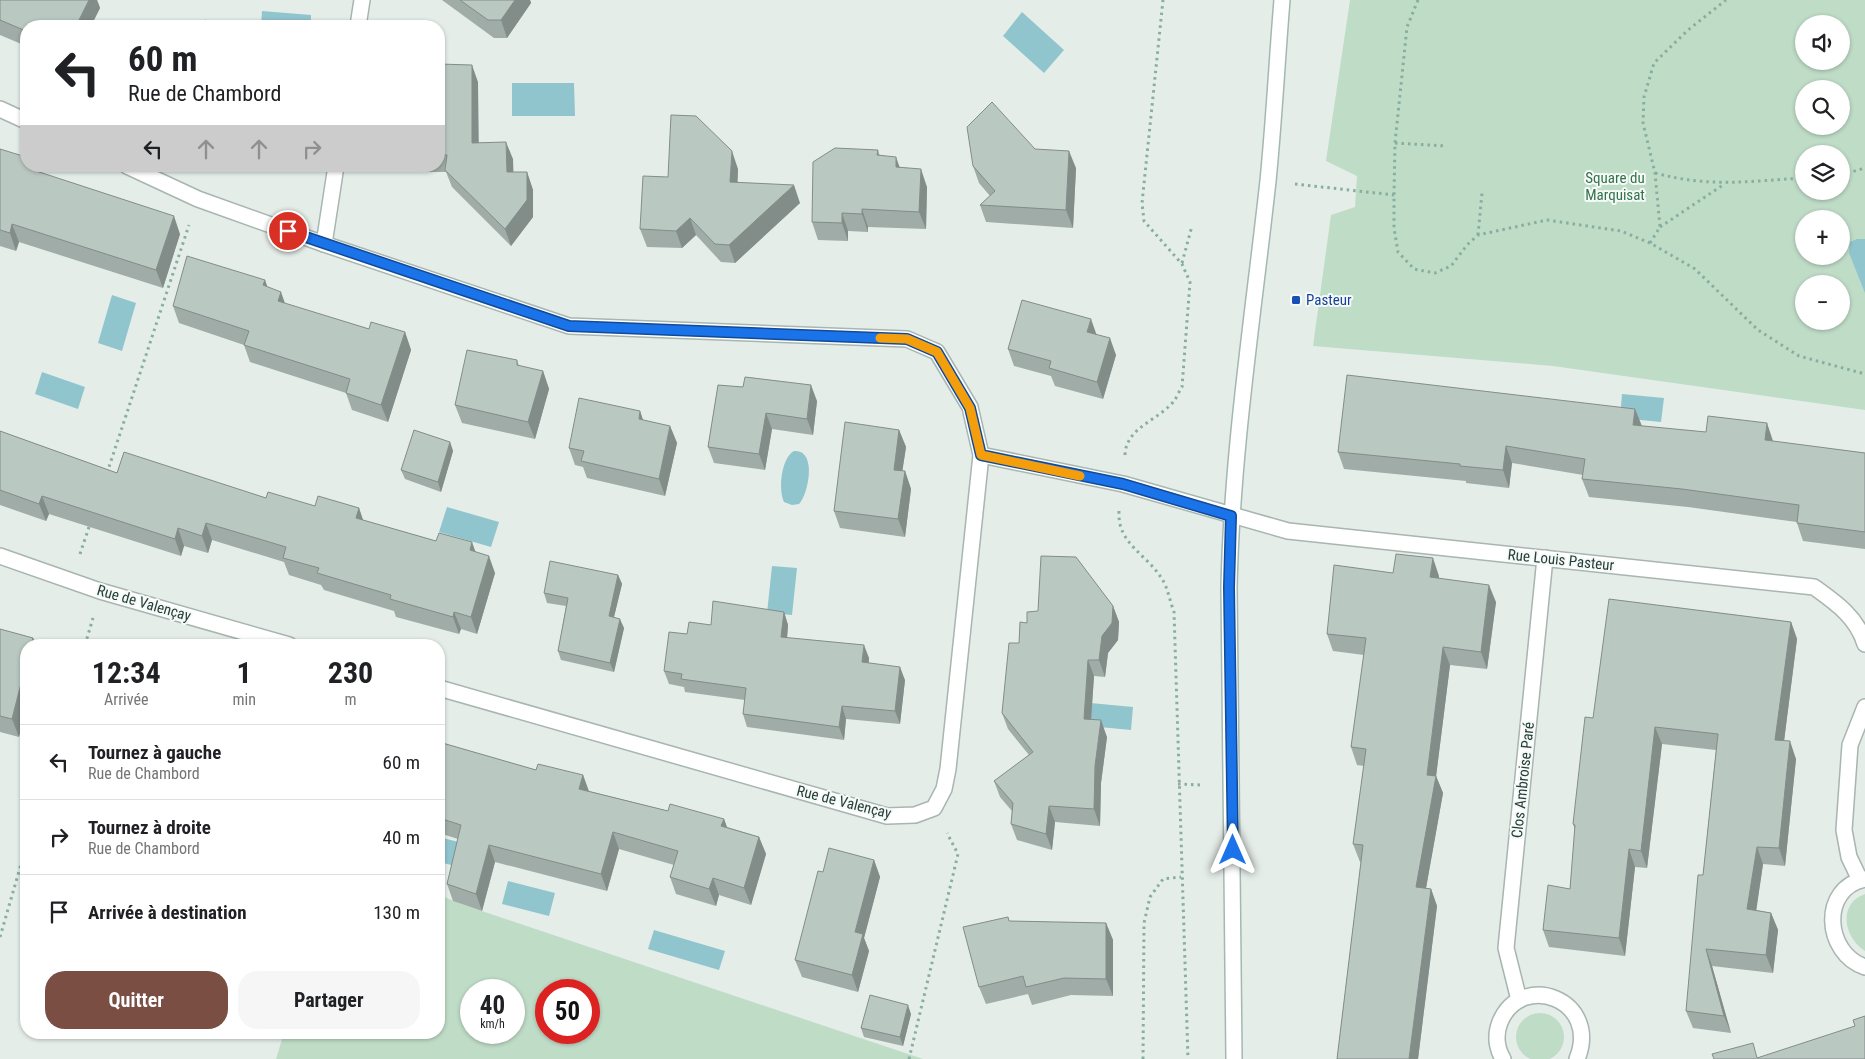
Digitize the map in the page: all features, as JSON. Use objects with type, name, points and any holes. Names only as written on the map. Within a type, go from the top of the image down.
[{"type":"street","points":[[359,20],[362,0]]},
{"type":"street","points":[[1234,1059],[1229,587],[1231,516],[1241,404],[1268,180],[1282,0]]},
{"type":"street","points":[[0,109],[20,117]]},
{"type":"street","points":[[140,172],[198,198],[324,244],[569,326],[907,339],[937,352],[970,408],[981,455],[948,769],[944,788],[934,808]]},
{"type":"street","points":[[324,244],[335,172]]},
{"type":"street","name":"Rue Louis Pasteur","points":[[981,455],[1123,484],[1288,531],[1814,587],[1838,604],[1855,623],[1865,644]]},
{"type":"street","name":"Rue de Valençay","points":[[0,556],[72,581],[269,639]]},
{"type":"street","name":"Clos Ambroise Paré","points":[[1519,1000],[1506,948],[1545,558]]},
{"type":"street","name":"Rue de Valençay","points":[[445,690],[887,816],[915,815],[934,808]]},
{"type":"street","points":[[1865,708],[1850,745],[1844,830],[1849,857],[1863,879],[1847,888],[1837,901],[1832,916],[1833,932],[1838,947],[1849,959],[1865,967]]},
{"type":"street","points":[[1498,1056],[1497,1031],[1504,1013],[1519,1000],[1538,994],[1556,998],[1572,1009],[1582,1026],[1582,1046],[1577,1059]]},
{"type":"path","points":[[1418,0],[1407,28],[1395,143],[1394,195],[1394,228],[1398,252],[1414,269],[1435,274],[1452,266],[1467,244],[1478,235],[1546,220],[1621,231],[1650,243],[1695,269],[1758,330],[1800,356],[1865,374]]},
{"type":"path","points":[[1660,227],[1655,173],[1643,123],[1644,97],[1654,63],[1688,30],[1726,0]]},
{"type":"path","points":[[1395,143],[1446,146]]},
{"type":"path","points":[[1850,172],[1865,168]]},
{"type":"path","points":[[1655,173],[1684,181],[1723,184],[1795,179]]},
{"type":"path","points":[[1268,180],[1394,195]]},
{"type":"path","points":[[1650,243],[1660,227],[1723,184]]},
{"type":"path","points":[[1478,235],[1482,193]]},
{"type":"path","points":[[105,478],[198,198]]},
{"type":"path","points":[[1182,264],[1192,226]]},
{"type":"path","points":[[72,581],[93,516]]},
{"type":"path","points":[[909,1059],[958,854],[934,808]]},
{"type":"path","points":[[0,937],[20,868]]},
{"type":"path","points":[[1143,1059],[1144,923],[1150,897],[1163,879],[1182,877]]},
{"type":"green space","name":"Square du Marquisat","points":[[1350,0],[1865,0],[1865,410],[1553,366],[1313,346],[1331,215],[1355,207],[1357,176],[1326,161]]},
{"type":"green space","points":[[1865,894],[1865,951],[1852,938],[1848,930],[1847,913],[1850,905]]},
{"type":"green space","points":[[445,897],[923,1059],[276,1059],[282,1039],[445,1039]]},
{"type":"green space","points":[[1531,1014],[1549,1014],[1560,1023],[1564,1032],[1563,1046],[1549,1060],[1531,1060],[1517,1046],[1517,1028]]},
{"type":"water","points":[[262,11],[311,15],[311,20],[261,20]]},
{"type":"water","points":[[1022,12],[1064,50],[1044,73],[1003,36]]},
{"type":"water","points":[[512,83],[574,83],[575,116],[512,116]]},
{"type":"water","points":[[1857,239],[1865,239],[1865,293],[1850,256],[1850,242]]},
{"type":"water","points":[[112,295],[136,303],[122,351],[98,343]]},
{"type":"water","points":[[42,372],[85,387],[78,409],[35,394]]},
{"type":"water","points":[[1622,394],[1664,398],[1661,422],[1620,418]]},
{"type":"water","points":[[794,451],[801,452],[806,457],[809,473],[803,498],[799,504],[792,505],[784,502],[781,482],[786,460]]},
{"type":"water","points":[[447,507],[499,522],[491,547],[439,532]]},
{"type":"water","points":[[772,566],[797,568],[792,615],[767,613]]},
{"type":"water","points":[[1080,702],[1133,707],[1131,730],[1078,725]]},
{"type":"water","points":[[445,839],[482,848],[476,871],[445,863]]},
{"type":"water","points":[[508,881],[555,893],[549,916],[502,904]]},
{"type":"water","points":[[654,930],[725,951],[719,970],[648,949]]},
{"type":"building","points":[[0,0],[89,0],[79,20],[20,20],[20,28],[0,20]]},
{"type":"building","points":[[460,0],[515,0],[501,20],[488,20]]},
{"type":"building","points":[[445,64],[472,65],[472,143],[506,142],[507,172],[527,172],[527,200],[505,229],[445,170],[447,155],[445,155]]},
{"type":"building","points":[[992,102],[1035,149],[1069,151],[1066,210],[980,205],[995,191],[973,166],[967,127]]},
{"type":"building","points":[[671,115],[696,116],[732,151],[730,182],[794,185],[729,245],[715,244],[690,218],[676,231],[640,229],[643,176],[668,177]]},
{"type":"building","points":[[835,148],[878,150],[877,155],[896,157],[896,167],[921,169],[919,212],[862,209],[862,214],[842,213],[842,223],[812,222],[813,162]]},
{"type":"building","points":[[0,149],[20,155],[20,172],[39,172],[174,216],[156,270],[12,224],[10,233],[0,230]]},
{"type":"building","points":[[187,256],[265,280],[263,285],[281,292],[278,301],[369,329],[371,322],[405,332],[381,405],[346,393],[350,379],[244,345],[249,331],[173,306]]},
{"type":"building","points":[[1022,300],[1091,319],[1087,332],[1110,338],[1097,382],[1049,368],[1051,361],[1008,349]]},
{"type":"building","points":[[467,350],[517,360],[517,365],[543,371],[528,422],[455,405]]},
{"type":"building","points":[[1347,375],[1635,409],[1633,425],[1706,432],[1708,416],[1767,423],[1765,440],[1865,453],[1865,532],[1797,523],[1799,505],[1682,489],[1582,479],[1585,459],[1506,446],[1503,470],[1338,452]]},
{"type":"building","points":[[745,377],[811,385],[807,419],[766,413],[759,454],[708,447],[718,385],[743,387]]},
{"type":"building","points":[[579,398],[640,411],[639,419],[670,426],[659,479],[581,461],[584,451],[569,448]]},
{"type":"building","points":[[845,422],[899,430],[894,470],[905,471],[898,519],[834,511]]},
{"type":"building","points":[[414,430],[450,442],[438,482],[401,470]]},
{"type":"building","points":[[0,431],[117,473],[124,452],[266,498],[268,492],[315,506],[318,496],[359,508],[356,518],[436,541],[439,533],[472,542],[470,550],[489,556],[471,617],[454,612],[453,617],[390,599],[391,595],[317,573],[319,568],[283,558],[286,547],[206,523],[202,536],[178,528],[175,539],[42,496],[39,504],[0,490]]},
{"type":"building","points":[[1396,554],[1433,558],[1430,577],[1489,585],[1481,652],[1443,647],[1427,775],[1436,776],[1416,887],[1431,889],[1409,1059],[1337,1059],[1363,845],[1353,844],[1366,749],[1351,747],[1366,638],[1327,634],[1334,565],[1393,573]]},
{"type":"building","points":[[1041,556],[1076,557],[1113,606],[1112,623],[1102,636],[1099,660],[1088,660],[1084,719],[1101,720],[1095,766],[1094,809],[1049,806],[1046,834],[1011,824],[1013,803],[994,781],[1033,752],[1002,713],[1009,643],[1019,643],[1020,622],[1027,623],[1027,612],[1038,611]]},
{"type":"building","points":[[550,561],[618,575],[609,616],[620,619],[610,663],[558,651],[568,598],[544,593]]},
{"type":"building","points":[[1609,599],[1791,622],[1775,740],[1790,741],[1779,848],[1757,847],[1747,909],[1771,913],[1766,955],[1706,949],[1724,1016],[1686,1011],[1698,875],[1703,875],[1718,734],[1655,727],[1641,851],[1629,849],[1619,938],[1543,930],[1548,885],[1570,889],[1575,825],[1573,824],[1585,717],[1593,718]]},
{"type":"building","points":[[713,601],[784,612],[781,637],[864,645],[862,662],[900,667],[895,711],[842,706],[839,727],[743,714],[746,688],[681,679],[682,674],[664,671],[669,632],[687,634],[689,622],[711,625]]},
{"type":"building","points":[[0,629],[33,638],[20,639],[20,688],[12,719],[0,716]]},
{"type":"building","points":[[445,744],[536,770],[538,764],[583,775],[579,789],[668,811],[670,804],[724,819],[721,826],[759,837],[744,888],[713,878],[709,889],[670,877],[678,851],[613,832],[601,874],[489,845],[476,894],[447,884],[461,825],[445,820]]},
{"type":"building","points":[[829,848],[874,860],[855,932],[863,934],[852,975],[795,960],[818,871],[823,872]]},
{"type":"building","points":[[1008,917],[1009,921],[1106,923],[1106,979],[1064,978],[1026,987],[1023,976],[979,987],[963,927]]},
{"type":"building","points":[[870,995],[908,1005],[900,1037],[861,1028]]},
{"type":"building","points":[[1865,1016],[1865,1059],[1714,1059],[1712,1054],[1753,1043],[1757,1058],[1855,1026],[1853,1020]]},
{"type":"slow traffic","points":[[880,338],[907,339],[937,352],[970,408],[981,455],[1080,476]]},
{"type":"place","name":"Pasteur","points":[[1296,300]]},
{"type":"route","points":[[288,231],[569,326],[907,339],[937,352],[970,408],[981,455],[1123,484],[1231,516],[1229,587],[1233,850]]}]
